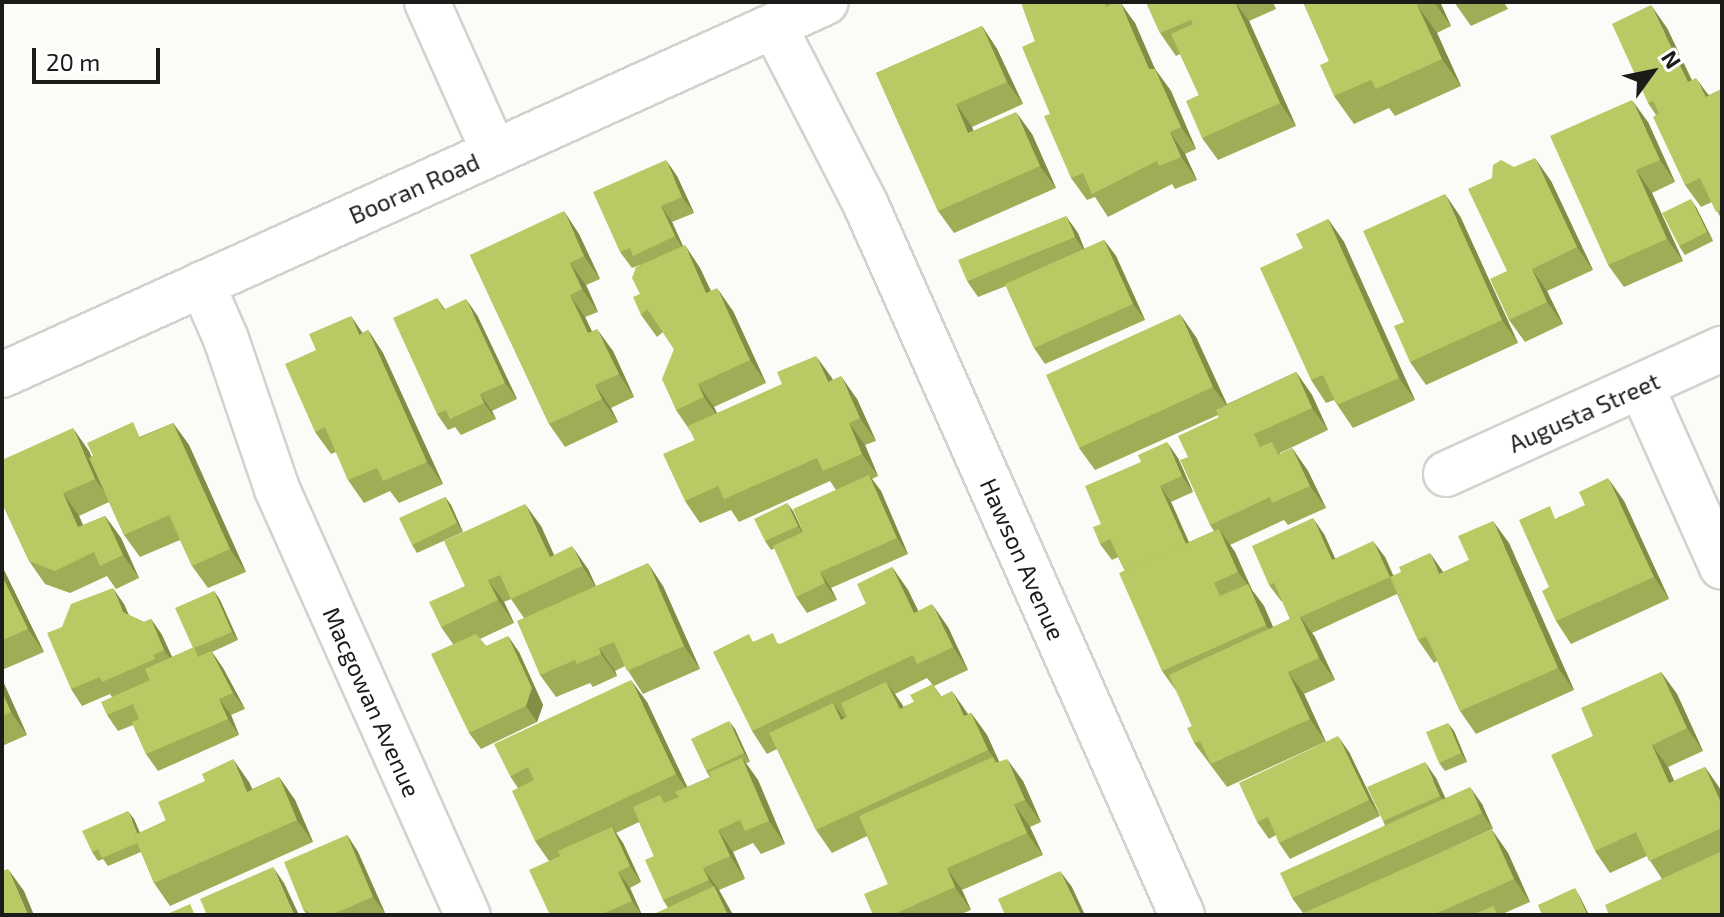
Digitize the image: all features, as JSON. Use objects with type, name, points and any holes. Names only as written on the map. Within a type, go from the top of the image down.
[{"type":"street","points":[[427,2],[494,152]]},
{"type":"street","name":"Booran Road","points":[[2,375],[799,14]]},
{"type":"street","name":"Hawson Avenue","points":[[799,14],[865,203],[1182,915]]},
{"type":"street","name":"Macgowan Avenue","points":[[189,290],[199,351],[277,489],[468,915]]},
{"type":"street","name":"Augusta Street","points":[[1446,474],[1722,349]]},
{"type":"street","points":[[1641,386],[1722,567]]},
{"type":"building","points":[[1021,2],[1104,2],[1106,7],[1120,2],[1149,69],[1155,69],[1181,127],[1170,132],[1181,157],[1159,166],[1157,161],[1092,194],[1083,173],[1071,178],[1044,116],[1050,114],[1022,47],[1035,41]]},
{"type":"building","points":[[1146,2],[1235,2],[1280,103],[1202,138],[1186,101],[1199,95],[1171,34],[1193,24],[1191,20],[1160,33]]},
{"type":"building","points":[[1303,2],[1425,2],[1417,5],[1442,59],[1376,89],[1371,80],[1334,96],[1320,65],[1329,61]]},
{"type":"building","points":[[1651,5],[1688,82],[1696,78],[1706,97],[1722,89],[1722,209],[1716,212],[1700,178],[1685,185],[1653,117],[1659,113],[1653,101],[1648,103],[1612,24]]},
{"type":"building","points":[[982,26],[1007,82],[956,104],[968,133],[1016,112],[1040,166],[938,211],[876,73]]},
{"type":"building","points":[[1632,100],[1660,160],[1636,170],[1667,239],[1608,265],[1550,136]]},
{"type":"building","points":[[1535,158],[1577,247],[1532,269],[1547,302],[1509,320],[1490,279],[1507,271],[1468,189],[1492,178],[1493,165],[1501,160],[1514,167]]},
{"type":"building","points":[[666,160],[682,197],[661,206],[675,236],[633,256],[630,248],[620,252],[593,192]]},
{"type":"building","points":[[1445,194],[1502,320],[1410,362],[1394,326],[1404,322],[1363,231]]},
{"type":"building","points":[[1691,199],[1707,232],[1679,246],[1662,213]]},
{"type":"building","points":[[564,211],[584,256],[570,263],[582,289],[570,295],[588,333],[597,329],[619,374],[595,385],[602,399],[549,424],[470,255]]},
{"type":"building","points":[[1066,216],[1075,237],[967,281],[958,260]]},
{"type":"building","points":[[1328,219],[1399,378],[1337,405],[1323,375],[1311,380],[1260,268],[1303,248],[1296,234]]},
{"type":"building","points":[[1104,240],[1133,304],[1034,348],[1005,284]]},
{"type":"building","points":[[685,245],[706,293],[717,288],[750,360],[698,384],[704,397],[676,410],[662,379],[674,349],[647,309],[641,315],[633,297],[640,294],[632,278],[636,267]]},
{"type":"building","points":[[437,298],[443,310],[466,299],[505,383],[480,394],[484,403],[450,419],[446,410],[437,414],[393,318]]},
{"type":"building","points":[[1180,314],[1213,387],[1079,448],[1046,375]]},
{"type":"building","points":[[351,316],[359,335],[368,330],[427,462],[383,481],[377,468],[348,480],[325,427],[315,432],[285,364],[316,350],[309,334]]},
{"type":"building","points":[[816,356],[828,382],[841,376],[860,418],[849,423],[862,454],[823,471],[817,458],[724,499],[718,486],[685,501],[663,454],[695,440],[688,426],[782,384],[777,372]]},
{"type":"building","points":[[1296,372],[1312,408],[1254,434],[1260,447],[1272,442],[1278,455],[1292,448],[1310,486],[1272,503],[1270,497],[1210,525],[1180,460],[1188,457],[1178,436],[1219,417],[1216,410]]},
{"type":"building","points":[[133,422],[140,438],[173,423],[230,549],[192,566],[169,515],[124,535],[89,458],[93,456],[87,443]]},
{"type":"building","points":[[73,428],[95,479],[63,493],[78,527],[105,516],[123,555],[100,566],[94,552],[55,571],[29,561],[2,503],[2,460]]},
{"type":"building","points":[[1167,442],[1182,476],[1160,486],[1186,544],[1125,571],[1110,539],[1100,544],[1093,527],[1101,524],[1085,486],[1141,462],[1138,455]]},
{"type":"building","points":[[869,475],[897,538],[820,572],[825,583],[796,597],[773,546],[803,532],[793,509]]},
{"type":"building","points":[[1608,478],[1654,577],[1556,621],[1542,591],[1549,587],[1519,520],[1550,506],[1555,519],[1585,505],[1579,492]]},
{"type":"building","points":[[445,497],[457,523],[412,545],[399,518]]},
{"type":"building","points":[[787,503],[798,526],[765,541],[754,519]]},
{"type":"building","points":[[525,504],[550,557],[572,546],[582,566],[511,599],[500,575],[488,580],[498,600],[441,627],[429,602],[465,586],[444,541]]},
{"type":"building","points":[[1313,518],[1332,560],[1373,541],[1390,577],[1290,619],[1274,583],[1269,585],[1252,546]]},
{"type":"building","points":[[1493,521],[1558,668],[1460,711],[1426,636],[1418,640],[1390,577],[1401,572],[1399,567],[1430,553],[1439,574],[1469,560],[1458,536]]},
{"type":"building","points":[[1219,529],[1238,572],[1214,583],[1220,596],[1248,584],[1266,625],[1162,671],[1119,573]]},
{"type":"building","points":[[648,563],[684,646],[627,671],[614,642],[599,648],[601,654],[577,664],[575,660],[540,675],[517,621]]},
{"type":"building","points":[[892,567],[914,613],[932,604],[953,647],[917,664],[913,655],[752,731],[713,652],[749,634],[753,642],[773,633],[778,645],[866,604],[857,584]]},
{"type":"building","points":[[2,576],[28,629],[2,640]]},
{"type":"building","points":[[113,588],[123,612],[144,622],[151,619],[164,650],[153,655],[155,659],[102,682],[100,677],[71,689],[47,633],[62,627],[71,604]]},
{"type":"building","points":[[214,591],[232,632],[193,648],[175,608]]},
{"type":"building","points":[[1299,615],[1319,658],[1288,672],[1310,719],[1211,764],[1200,741],[1194,743],[1187,728],[1192,726],[1169,675]]},
{"type":"building","points":[[476,634],[486,646],[508,636],[532,688],[526,706],[469,733],[431,654]]},
{"type":"building","points":[[194,647],[198,657],[211,651],[233,693],[219,699],[228,719],[146,754],[132,722],[139,719],[133,704],[107,715],[101,702],[150,680],[145,669]]},
{"type":"building","points":[[1661,672],[1687,728],[1652,745],[1669,783],[1705,767],[1722,805],[1722,828],[1649,861],[1636,832],[1595,851],[1551,755],[1593,736],[1581,708]]},
{"type":"building","points":[[631,680],[676,774],[535,841],[512,791],[534,780],[528,767],[510,776],[494,744]]},
{"type":"building","points":[[886,682],[900,709],[914,702],[910,695],[933,684],[940,697],[952,691],[964,716],[971,713],[988,750],[816,830],[769,733],[833,703],[841,720],[847,717],[841,703]]},
{"type":"building","points":[[2,692],[11,712],[2,716]]},
{"type":"building","points":[[729,721],[744,753],[706,771],[691,739]]},
{"type":"building","points":[[1448,723],[1461,753],[1439,763],[1426,732]]},
{"type":"building","points":[[1338,736],[1369,800],[1279,843],[1268,817],[1257,822],[1239,783]]},
{"type":"building","points":[[993,757],[995,763],[1007,759],[1025,800],[1014,804],[1027,833],[947,868],[955,887],[892,915],[873,915],[864,894],[888,884],[859,816]]},
{"type":"building","points":[[742,758],[769,821],[745,831],[740,820],[718,830],[730,856],[703,868],[709,880],[663,900],[645,860],[654,856],[633,807],[660,795],[664,803],[679,797],[675,792],[711,777],[709,772]]},
{"type":"building","points":[[233,759],[247,792],[279,777],[297,820],[154,883],[134,835],[166,821],[158,802],[205,781],[202,774]]},
{"type":"building","points":[[1425,762],[1440,796],[1383,821],[1367,787]]},
{"type":"building","points":[[1470,787],[1482,813],[1292,898],[1280,873]]},
{"type":"building","points":[[128,811],[137,833],[134,835],[137,843],[102,858],[98,849],[92,852],[82,831]]},
{"type":"building","points":[[612,827],[630,866],[618,872],[632,901],[600,915],[550,915],[529,870],[560,856],[558,851]]},
{"type":"building","points":[[1492,830],[1514,879],[1433,915],[1299,915]]},
{"type":"building","points":[[347,835],[373,897],[331,915],[314,915],[303,909],[284,862]]},
{"type":"building","points":[[1722,851],[1722,915],[1609,915],[1605,905]]},
{"type":"building","points":[[273,867],[294,915],[207,915],[200,899]]},
{"type":"building","points":[[8,869],[28,915],[2,915],[2,871]]},
{"type":"building","points":[[1060,871],[1081,915],[1005,915],[998,899]]},
{"type":"building","points":[[714,886],[727,913],[723,915],[652,915]]},
{"type":"building","points":[[1575,888],[1587,915],[1542,915],[1538,905]]},
{"type":"building","points":[[190,904],[195,915],[165,915]]},
{"type":"building","points":[[1493,906],[1498,915],[1472,915]]}]
